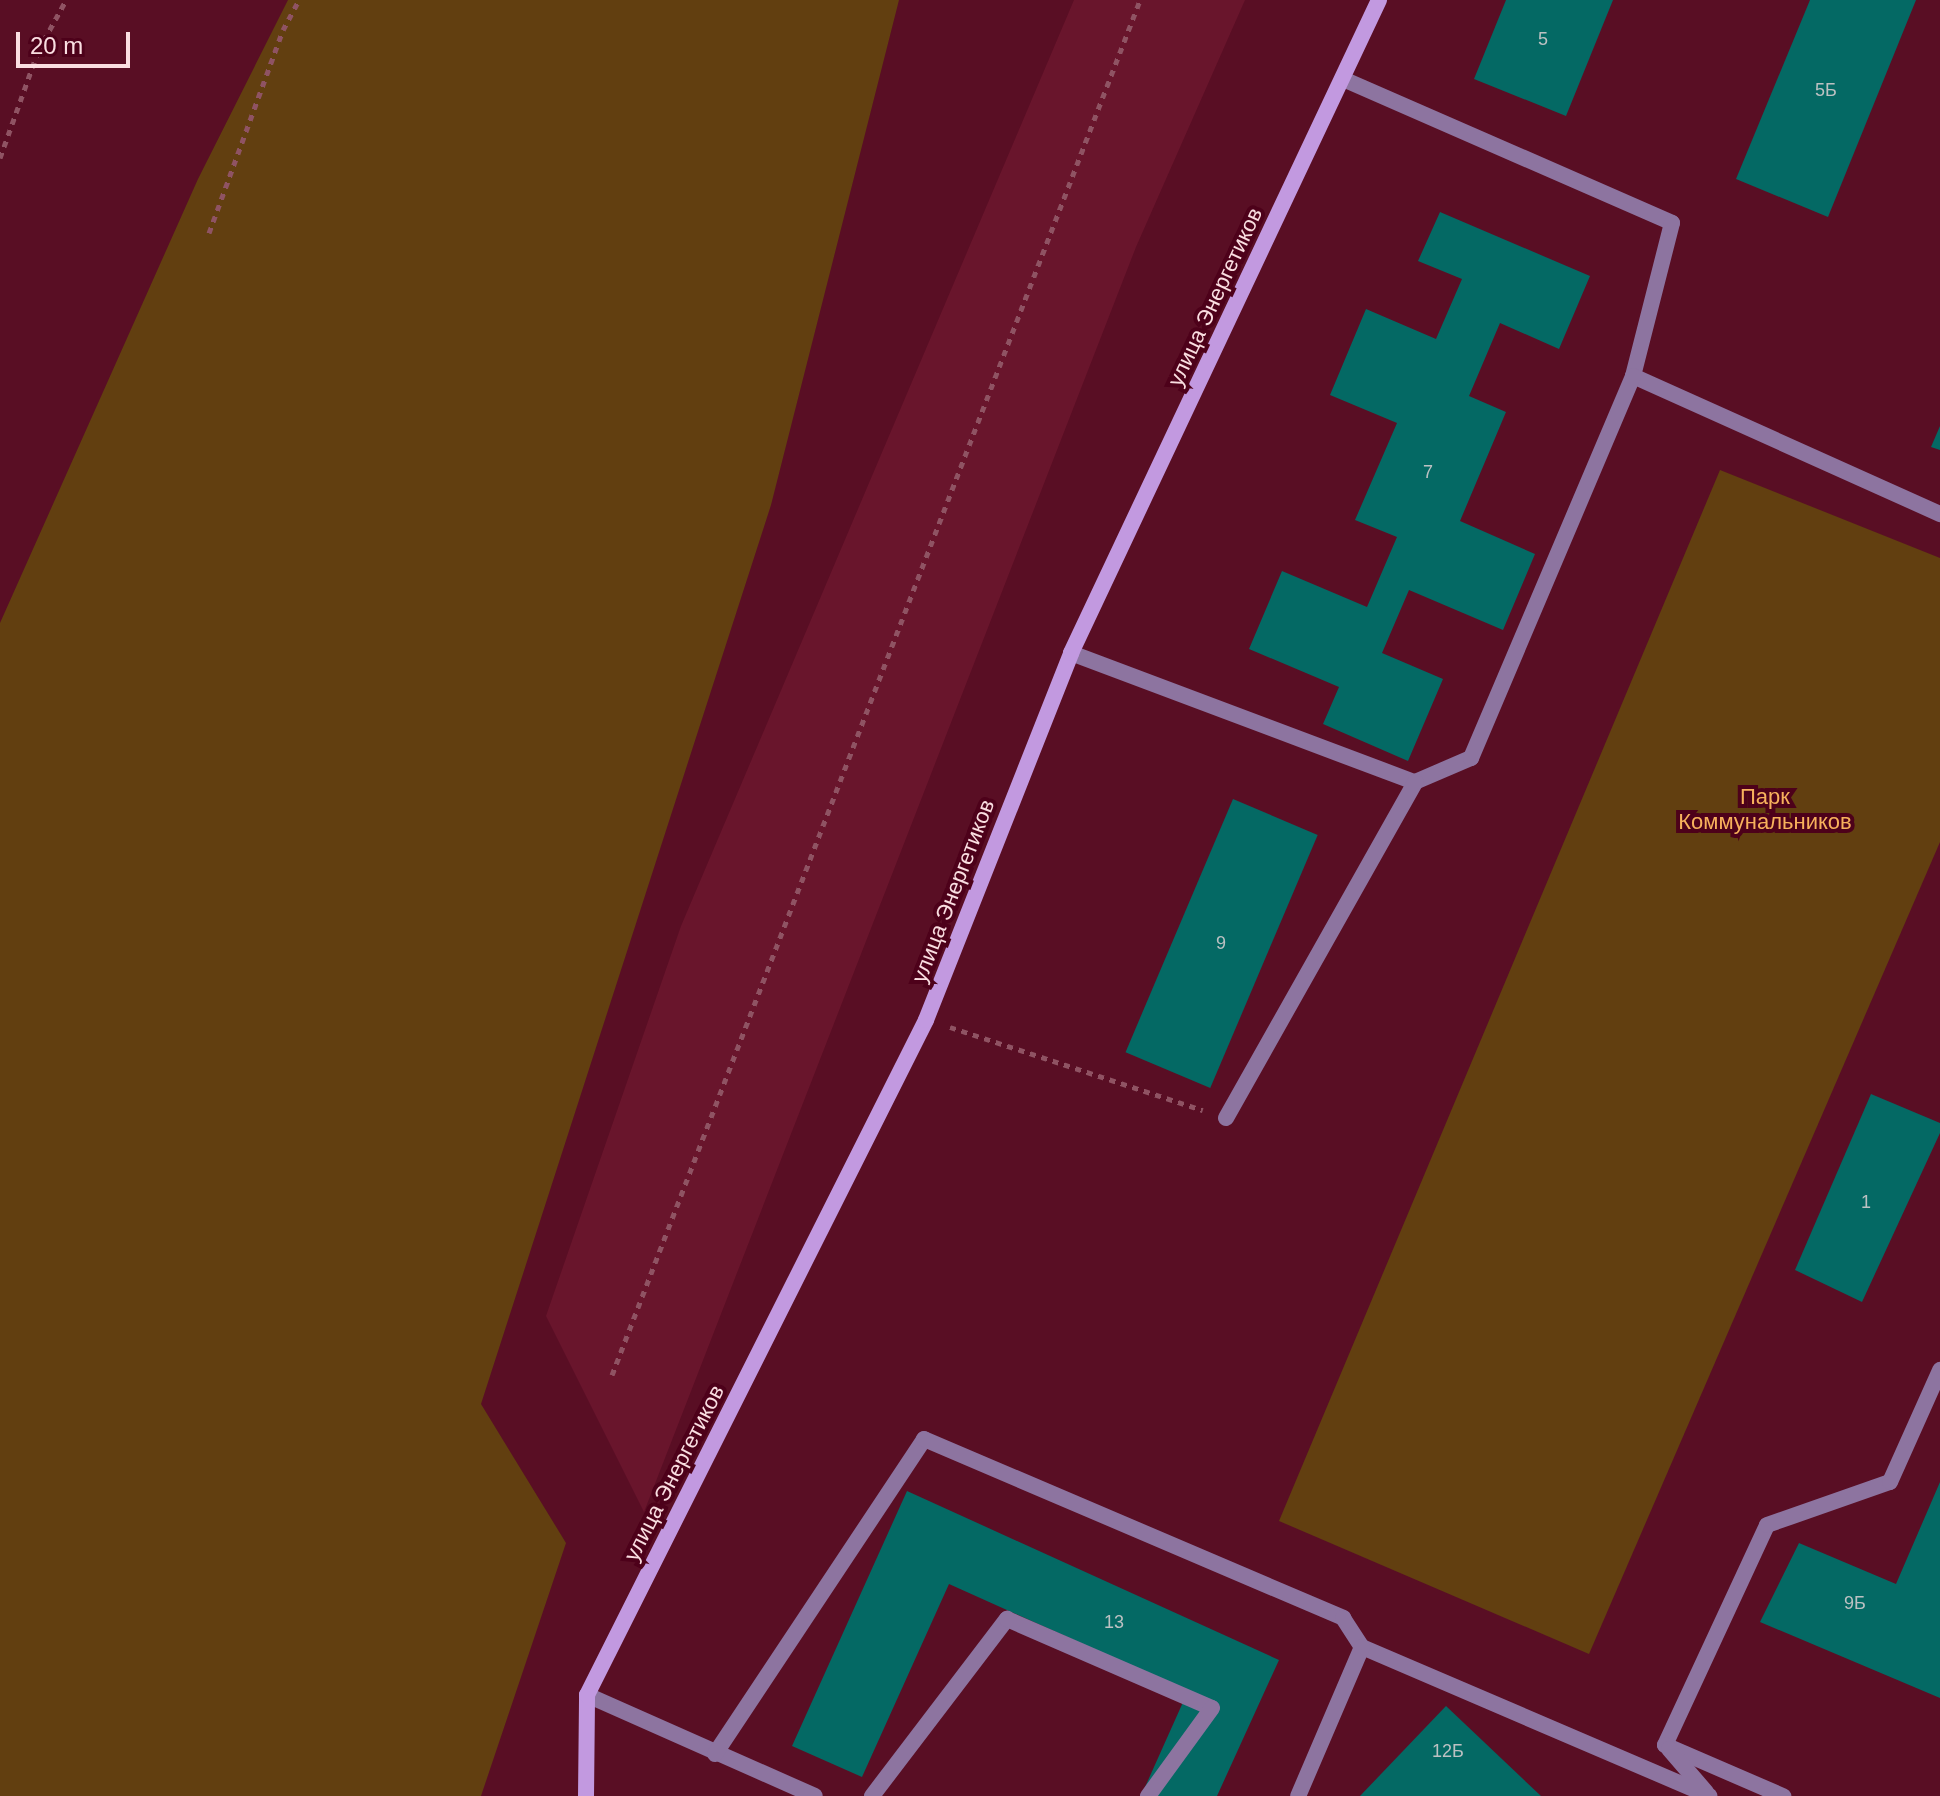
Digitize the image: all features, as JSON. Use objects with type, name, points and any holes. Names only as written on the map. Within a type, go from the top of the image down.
[{"type":"street","name":"улица Энергетиков","points":[[586,1796],[587,1695],[926,1020],[1071,653],[1379,0]]},
{"type":"lane","points":[[1226,1118],[1415,782],[1471,758],[1633,376],[1672,223],[1343,79]]},
{"type":"lane","points":[[1633,376],[1940,514]]},
{"type":"lane","points":[[1071,653],[1415,782]]},
{"type":"lane","points":[[1665,1745],[1767,1525],[1890,1482],[1940,1370]]},
{"type":"lane","points":[[715,1754],[924,1439],[1343,1618],[1362,1647],[1709,1796],[1665,1745]]},
{"type":"lane","points":[[872,1796],[1007,1619],[1212,1708],[1148,1796]]},
{"type":"lane","points":[[1298,1796],[1362,1647]]},
{"type":"lane","points":[[587,1695],[815,1796]]},
{"type":"lane","points":[[1665,1745],[1783,1796]]},
{"type":"path","points":[[0,158],[38,51],[66,0]]},
{"type":"path","points":[[209,233],[283,30],[299,0]]},
{"type":"path","points":[[612,1375],[1140,0]]},
{"type":"path","points":[[926,1020],[1226,1118]]},
{"type":"shaded area","points":[[1074,0],[1245,0],[1136,247],[644,1512],[546,1316],[681,926]]},
{"type":"green space","points":[[288,0],[899,0],[771,505],[481,1404],[566,1543],[481,1796],[0,1796],[0,623],[198,179]]},
{"type":"green space","name":"Парк Коммунальников","points":[[1720,470],[1940,558],[1940,842],[1589,1654],[1279,1521]]},
{"type":"building","points":[[1506,0],[1613,0],[1566,116],[1474,79]]},
{"type":"building","points":[[1810,0],[1916,0],[1828,217],[1736,179]]},
{"type":"building","points":[[1440,212],[1590,276],[1559,349],[1500,323],[1469,396],[1506,412],[1460,521],[1535,554],[1503,630],[1409,590],[1382,653],[1443,679],[1408,761],[1323,724],[1339,687],[1249,649],[1282,571],[1367,607],[1397,537],[1355,520],[1397,423],[1330,395],[1366,309],[1436,339],[1462,279],[1418,261]]},
{"type":"building","points":[[1940,426],[1940,450],[1931,447]]},
{"type":"building","points":[[1233,799],[1318,835],[1210,1088],[1126,1052]]},
{"type":"building","points":[[1871,1094],[1940,1123],[1940,1133],[1862,1302],[1795,1270]]},
{"type":"building","points":[[1940,1482],[1940,1698],[1760,1622],[1799,1543],[1896,1584]]},
{"type":"building","points":[[907,1491],[1279,1660],[1217,1796],[1141,1796],[1188,1691],[949,1584],[862,1777],[792,1746]]},
{"type":"building","points":[[1446,1706],[1541,1796],[1360,1796]]}]
